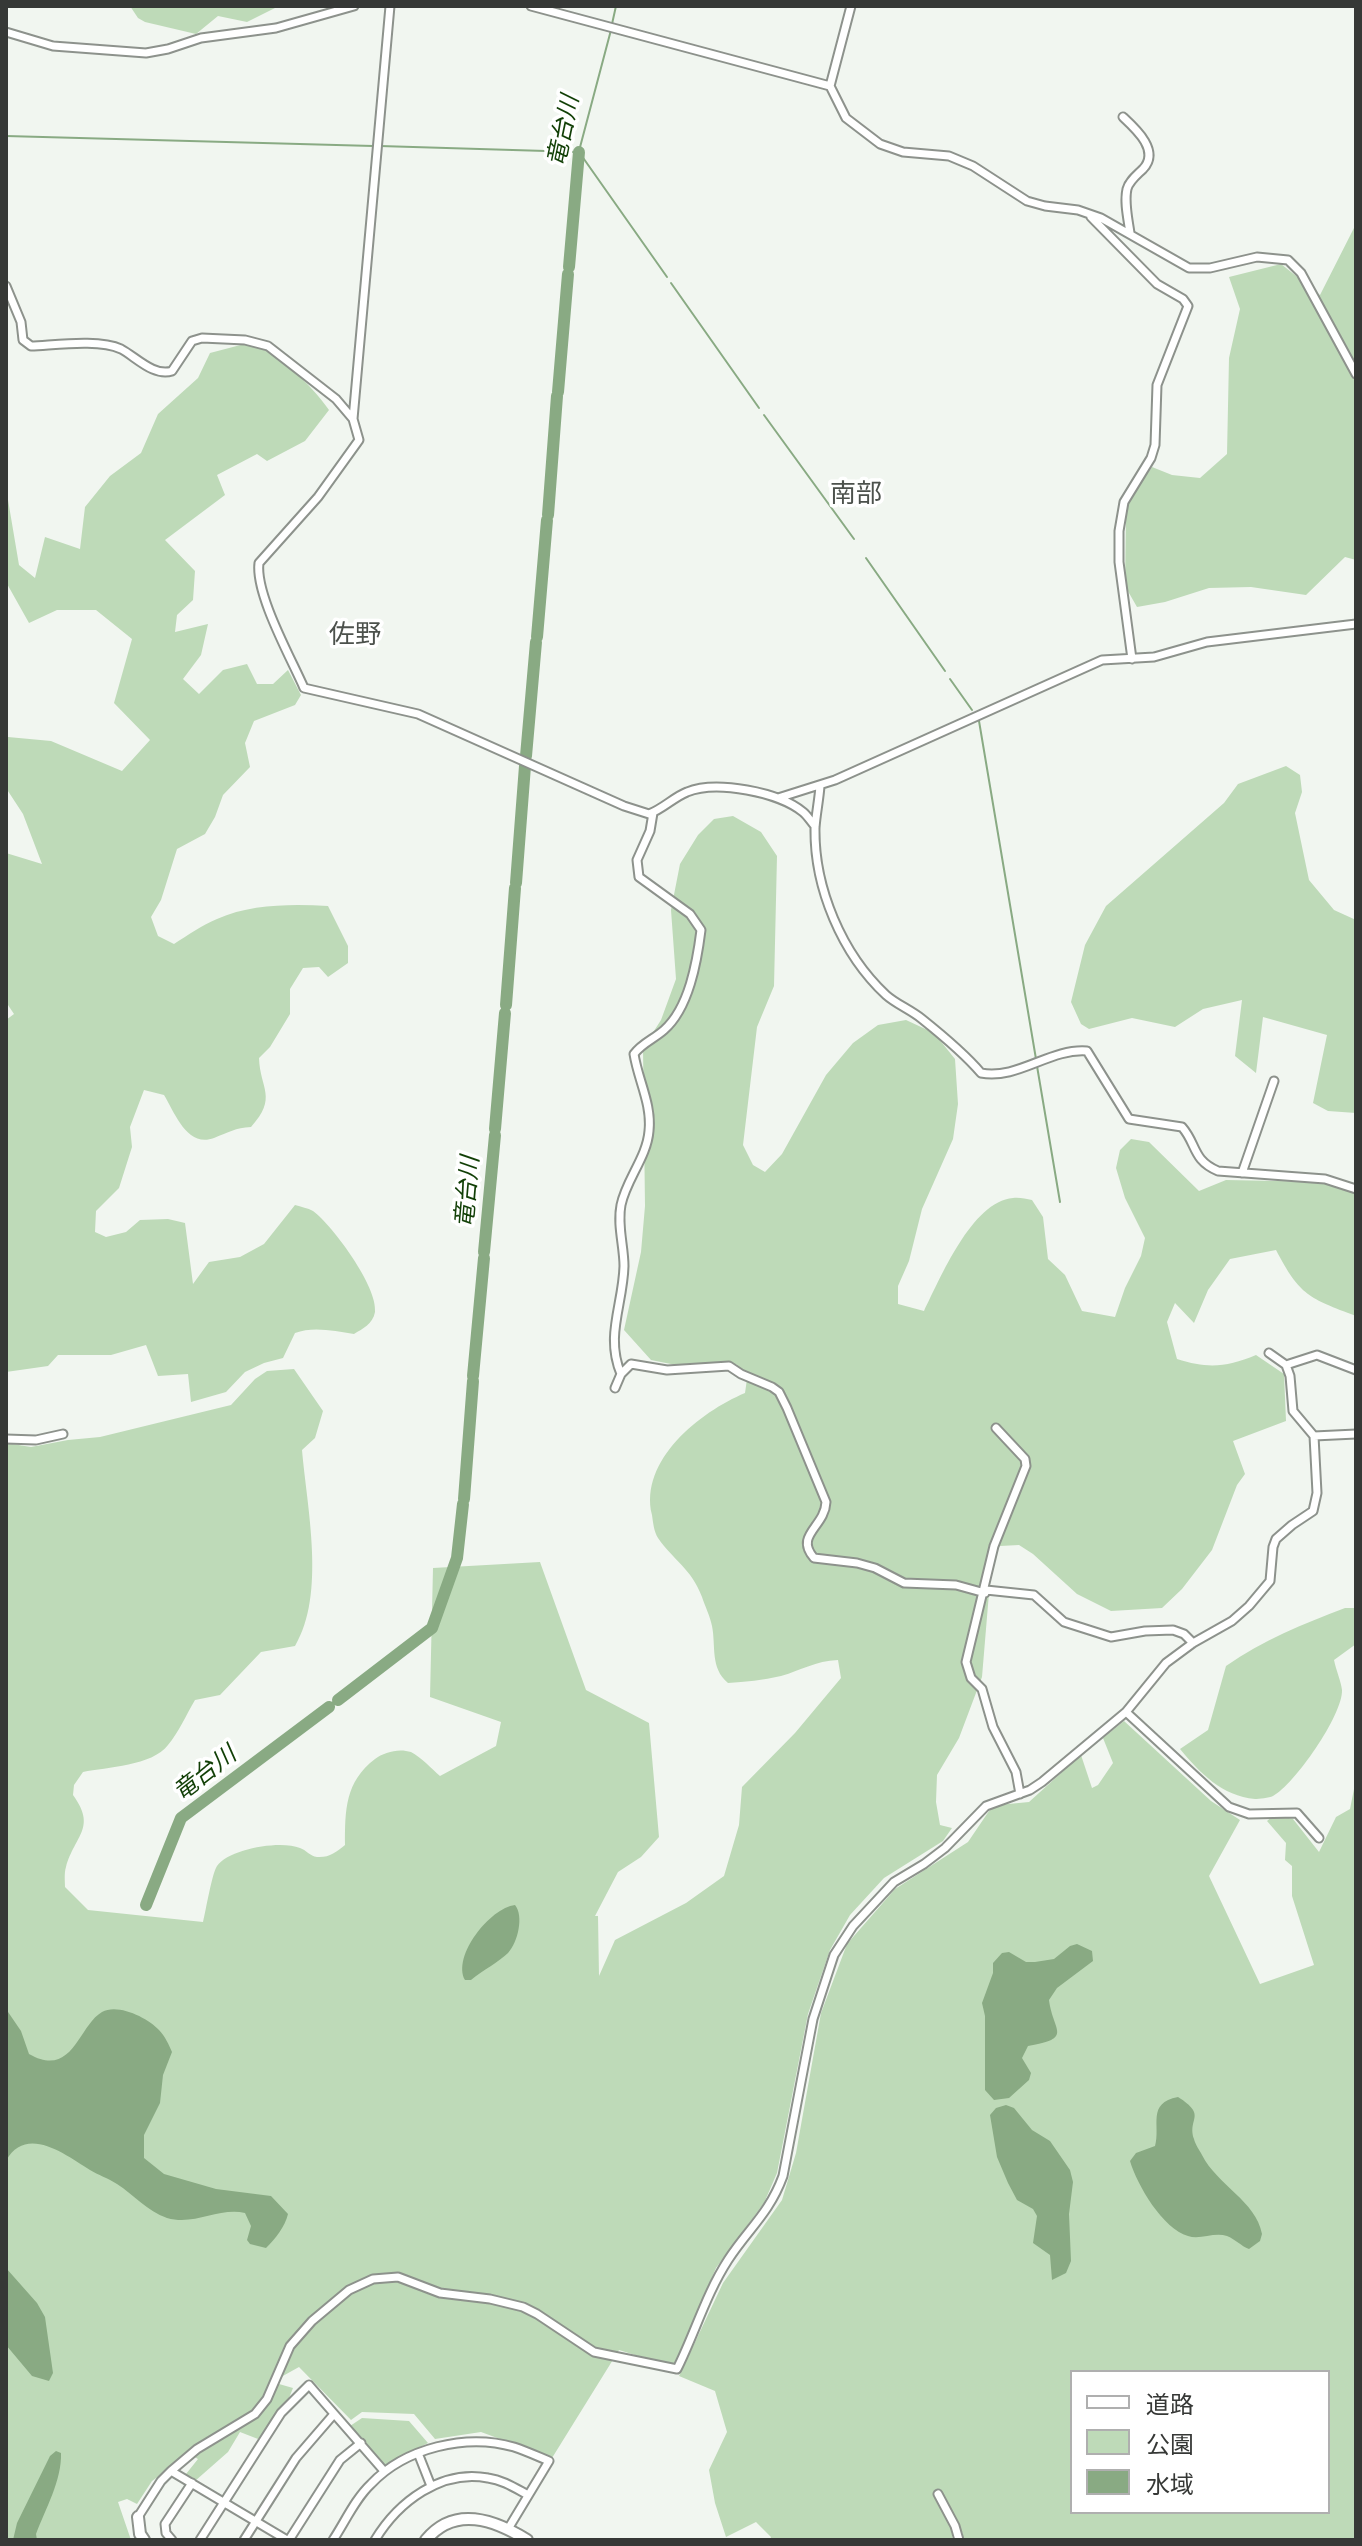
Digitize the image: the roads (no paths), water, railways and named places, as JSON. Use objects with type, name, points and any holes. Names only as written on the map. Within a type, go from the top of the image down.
[{"type":"street","points":[[6,32],[53,46],[146,53],[201,38],[276,28],[354,6]]},
{"type":"street","points":[[380,6],[390,6],[353,419],[357,445],[290,531],[259,563],[258,576],[272,616],[304,688],[418,714],[624,806],[653,813],[685,793],[704,787],[734,788],[776,799],[804,812],[815,826]]},
{"type":"street","points":[[531,6],[830,86]]},
{"type":"street","points":[[851,6],[830,86],[839,110],[880,144],[903,152],[949,156],[973,166],[1027,201],[1087,212],[1189,268],[1210,268],[1257,257],[1288,260],[1301,273],[1356,374]]},
{"type":"street","points":[[1123,117],[1143,137],[1150,152],[1148,164],[1129,184],[1127,191],[1130,233]]},
{"type":"street","points":[[1087,212],[1157,284],[1183,299],[1188,306],[1157,385],[1155,445],[1151,458],[1124,502],[1119,562],[1132,659]]},
{"type":"street","points":[[6,286],[21,322],[23,340],[31,346],[97,345],[119,348],[155,371],[166,373],[172,371],[192,341],[202,338],[245,340],[268,346],[292,363],[336,399],[353,419]]},
{"type":"street","points":[[776,799],[820,786],[1102,660],[1154,657],[1207,642],[1356,624]]},
{"type":"street","points":[[820,786],[815,826],[820,876],[825,898],[837,925],[870,979],[889,998],[921,1018],[981,1073],[1006,1073],[1073,1051],[1087,1051],[1129,1119],[1182,1127],[1200,1160],[1208,1167],[1218,1171],[1325,1179],[1356,1189]]},
{"type":"street","points":[[621,1374],[614,1357],[615,1326],[624,1270],[621,1204],[649,1135],[650,1115],[634,1054],[664,1030],[681,1007],[701,930],[690,914],[639,877],[637,860],[650,831],[653,813]]},
{"type":"street","points":[[1242,1173],[1274,1081]]},
{"type":"street","points":[[144,2540],[138,2517],[161,2481],[197,2449],[255,2414],[267,2399],[290,2346],[312,2321],[349,2290],[373,2279],[398,2277],[440,2293],[523,2307],[594,2352],[677,2369],[714,2284],[729,2258],[769,2209],[779,2186],[813,2019],[834,1955],[853,1926],[894,1882],[945,1848],[986,1806],[1042,1782],[1126,1712],[1160,1669],[1193,1643],[1232,1621],[1249,1606],[1270,1581],[1271,1557],[1276,1539],[1313,1511],[1317,1493],[1314,1436],[1293,1411],[1286,1365],[1269,1353]]},
{"type":"street","points":[[1286,1365],[1317,1355],[1356,1370]]},
{"type":"street","points":[[615,1388],[621,1374],[631,1364],[667,1370],[729,1366],[779,1392],[826,1502],[826,1514],[808,1536],[807,1547],[814,1558],[857,1563],[875,1568],[904,1583],[956,1585],[985,1592],[1034,1595],[1064,1622],[1111,1637],[1173,1630],[1184,1634],[1193,1643]]},
{"type":"street","points":[[996,1428],[1025,1459],[1026,1466],[994,1546],[985,1592],[966,1656],[968,1672],[982,1689],[993,1727],[1016,1772],[1020,1794]]},
{"type":"street","points":[[6,1439],[36,1440],[63,1434]]},
{"type":"street","points":[[1314,1436],[1356,1434]]},
{"type":"street","points":[[1126,1712],[1229,1807],[1249,1814],[1297,1813],[1319,1838]]},
{"type":"street","points":[[200,2540],[281,2413],[309,2385],[384,2471]]},
{"type":"street","points":[[244,2540],[296,2458],[334,2414]]},
{"type":"street","points":[[171,2471],[288,2540],[340,2460],[361,2443]]},
{"type":"street","points":[[333,2540],[368,2486],[384,2471],[430,2448],[462,2443],[515,2447],[549,2461],[508,2529]]},
{"type":"street","points":[[418,2453],[431,2486]]},
{"type":"street","points":[[375,2540],[402,2506],[431,2486],[454,2478],[486,2477],[507,2483],[528,2495]]},
{"type":"street","points":[[172,2540],[166,2533],[165,2524],[192,2483]]},
{"type":"street","points":[[938,2494],[959,2540]]},
{"type":"street","points":[[426,2540],[442,2526],[462,2519],[486,2519],[527,2540]]},
{"type":"water","points":[[515,1905],[519,1922],[512,1948],[471,1980],[465,1980],[462,1970],[464,1959],[476,1935],[495,1915]]},
{"type":"water","points":[[1077,1944],[1092,1951],[1093,1961],[1057,1988],[1049,2000],[1056,2036],[1028,2046],[1022,2058],[1031,2073],[1029,2080],[1009,2098],[994,2100],[985,2090],[985,2016],[982,2003],[993,1973],[993,1963],[1002,1953],[1009,1952],[1026,1962],[1054,1959]]},
{"type":"water","points":[[6,2009],[21,2031],[29,2054],[44,2060],[56,2060],[65,2055],[102,2012],[116,2009],[132,2013],[154,2025],[172,2052],[163,2075],[160,2103],[144,2135],[144,2158],[164,2174],[216,2189],[271,2196],[288,2214],[273,2241],[266,2248],[250,2244],[247,2240],[251,2226],[245,2213],[226,2212],[187,2220],[167,2218],[114,2182],[46,2146],[24,2145],[14,2150],[6,2161]]},
{"type":"water","points":[[1178,2097],[1194,2113],[1194,2139],[1209,2166],[1244,2202],[1258,2222],[1262,2234],[1260,2241],[1249,2249],[1227,2236],[1193,2237],[1179,2232],[1161,2216],[1138,2182],[1130,2161],[1136,2153],[1155,2146],[1158,2110],[1168,2100]]},
{"type":"water","points":[[1006,2105],[1014,2108],[1032,2130],[1050,2141],[1070,2170],[1073,2182],[1069,2214],[1071,2261],[1066,2273],[1052,2280],[1050,2255],[1033,2243],[1037,2216],[1033,2209],[1017,2200],[997,2157],[990,2115],[996,2108]]},
{"type":"water","points":[[6,2268],[37,2303],[45,2317],[53,2373],[49,2381],[32,2376],[6,2345]]},
{"type":"water","points":[[56,2451],[61,2453],[59,2474],[36,2534],[37,2540],[13,2540],[17,2523],[50,2456]]},
{"type":"waterway","name":"竜台川","points":[[612,24],[616,6]]},
{"type":"waterway","name":"竜台川","points":[[579,151],[611,30]]},
{"type":"waterway","points":[[6,136],[373,146]]},
{"type":"waterway","points":[[380,146],[579,152],[667,277]]},
{"type":"waterway","name":"竜台川","points":[[569,267],[579,152]]},
{"type":"waterway","name":"竜台川","points":[[558,392],[568,274]]},
{"type":"waterway","points":[[671,283],[759,408]]},
{"type":"waterway","name":"竜台川","points":[[548,515],[557,396]]},
{"type":"waterway","points":[[764,415],[854,539]]},
{"type":"waterway","name":"竜台川","points":[[537,637],[547,520]]},
{"type":"waterway","points":[[866,558],[945,671]]},
{"type":"waterway","name":"竜台川","points":[[526,756],[536,642]]},
{"type":"waterway","points":[[950,679],[972,710]]},
{"type":"waterway","points":[[979,721],[1036,1059]]},
{"type":"waterway","name":"竜台川","points":[[516,883],[525,766]]},
{"type":"waterway","name":"竜台川","points":[[506,1005],[515,888]]},
{"type":"waterway","name":"竜台川","points":[[495,1129],[505,1013]]},
{"type":"waterway","points":[[1037,1066],[1060,1202]]},
{"type":"waterway","name":"竜台川","points":[[484,1252],[495,1135]]},
{"type":"waterway","name":"竜台川","points":[[473,1376],[484,1258]]},
{"type":"waterway","name":"竜台川","points":[[464,1499],[473,1381]]},
{"type":"waterway","name":"竜台川","points":[[338,1700],[432,1628],[457,1558],[463,1504]]},
{"type":"waterway","name":"竜台川","points":[[146,1905],[181,1818],[329,1707]]},
{"type":"district","name":"南部","points":[[856,494]]},
{"type":"district","name":"佐野","points":[[355,635]]}]
